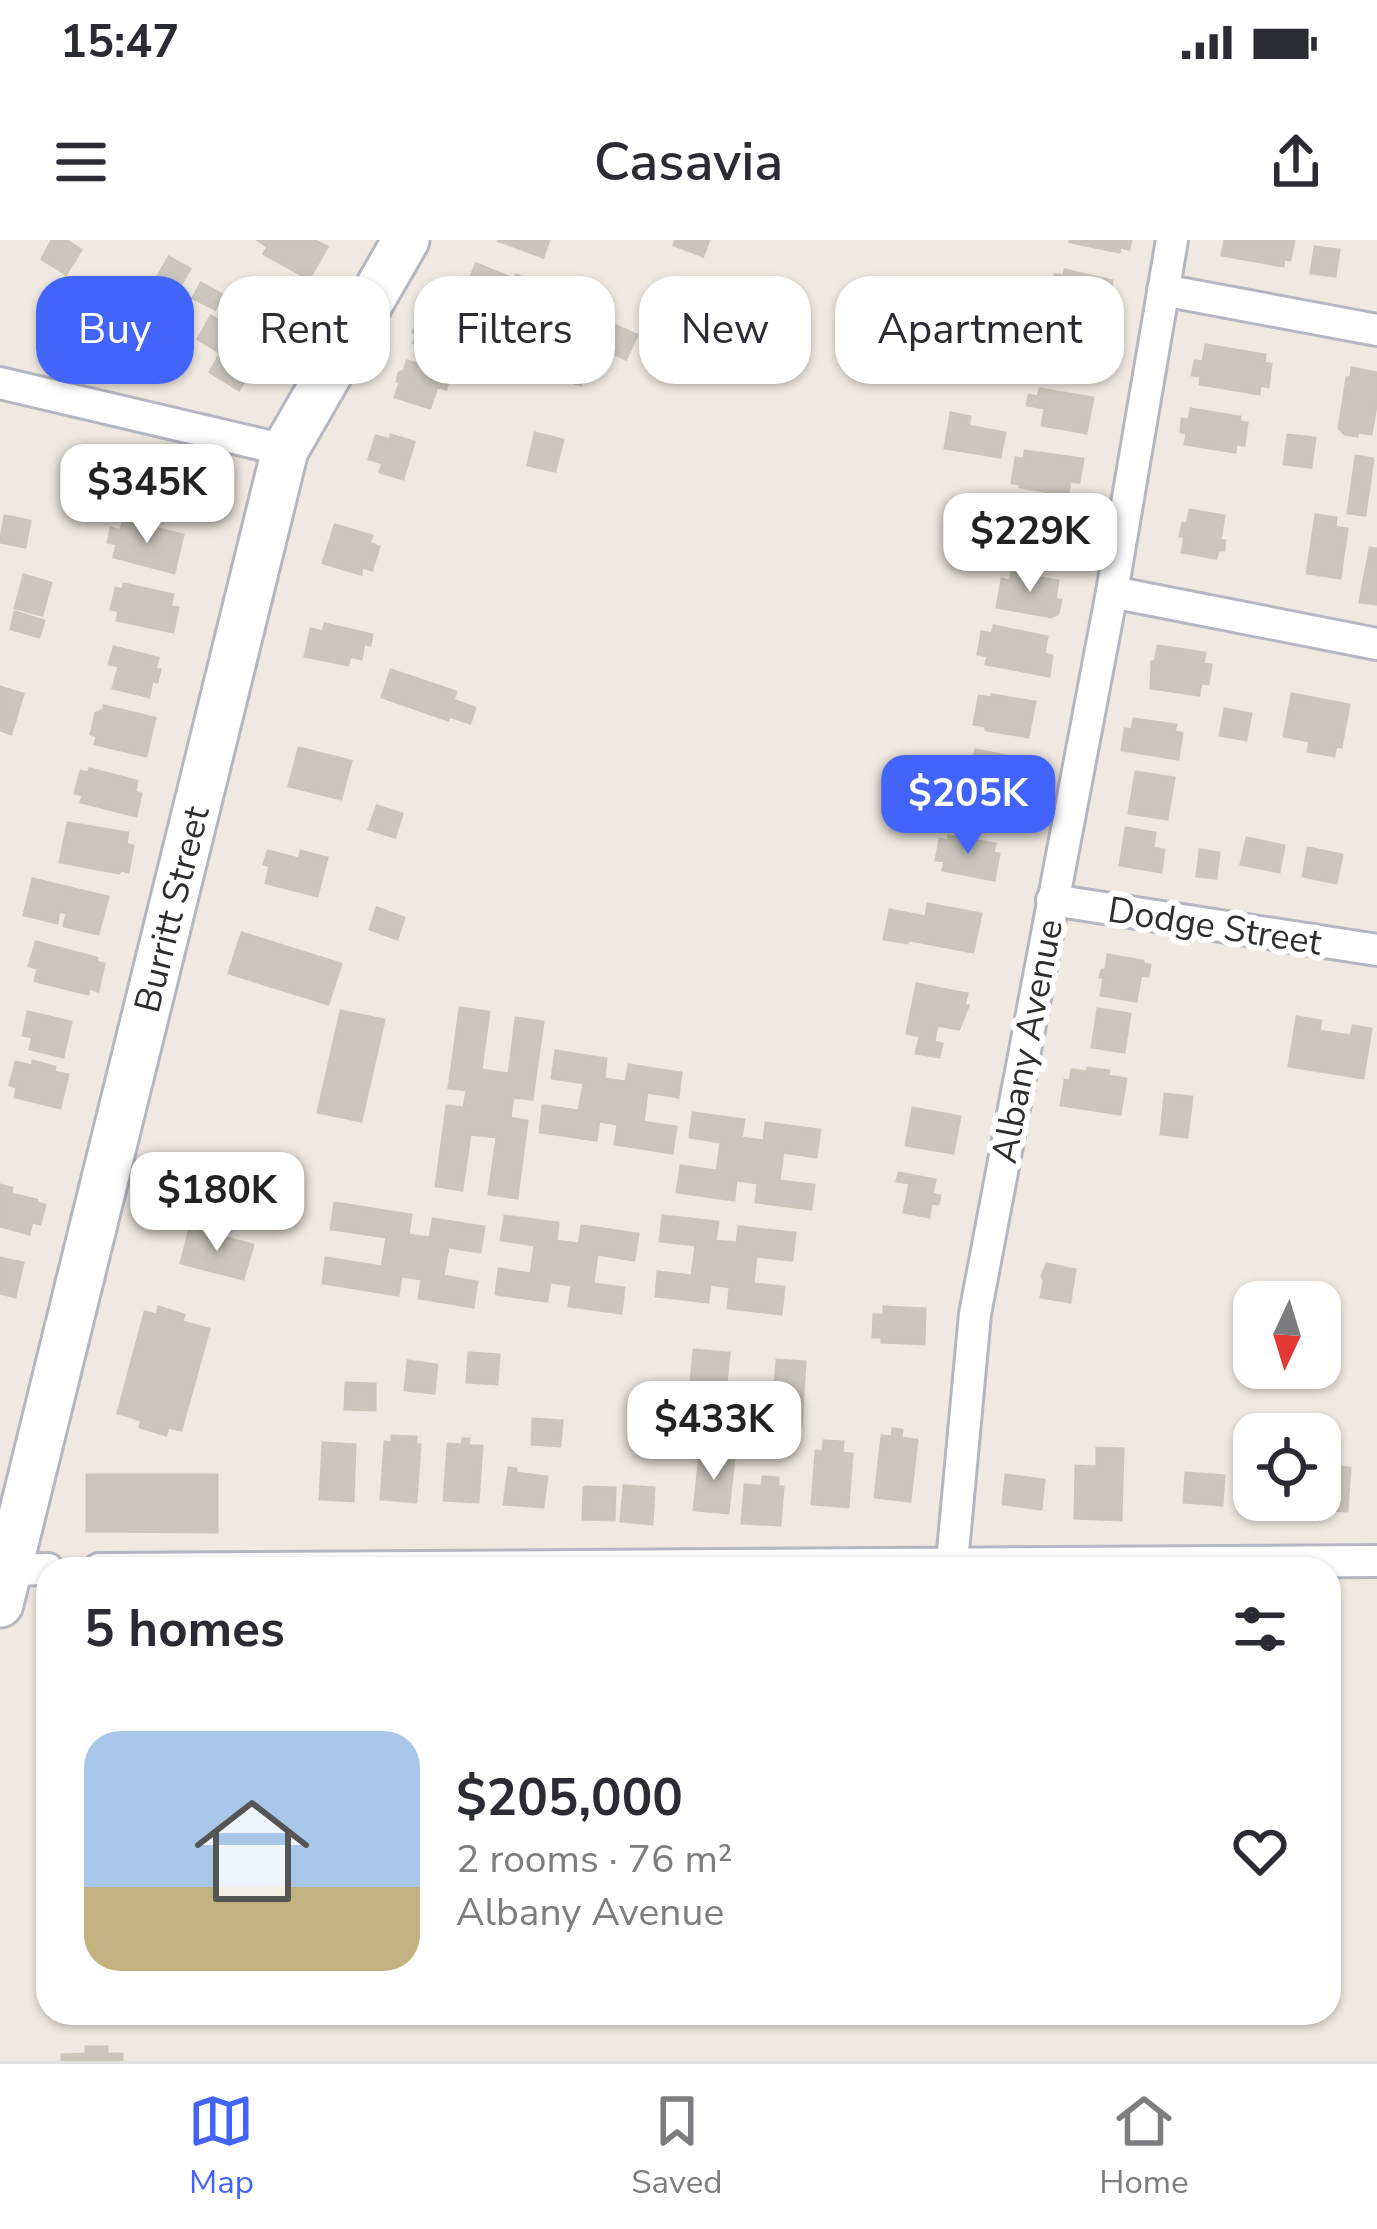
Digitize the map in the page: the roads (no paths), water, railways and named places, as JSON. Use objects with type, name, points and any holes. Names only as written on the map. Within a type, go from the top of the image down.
[{"type":"street","name":"Burritt Street","points":[[12,1584],[285,450],[406,240]]},
{"type":"street","name":"Albany Avenue","points":[[952,1557],[975,1314],[1112,592],[1172,240]]},
{"type":"street","points":[[1163,290],[1377,330]]},
{"type":"street","points":[[0,383],[285,450]]},
{"type":"street","points":[[1112,592],[1377,644]]},
{"type":"street","name":"Dodge Street","points":[[1052,900],[1377,950]]},
{"type":"street","points":[[1341,1561],[1377,1561]]}]
